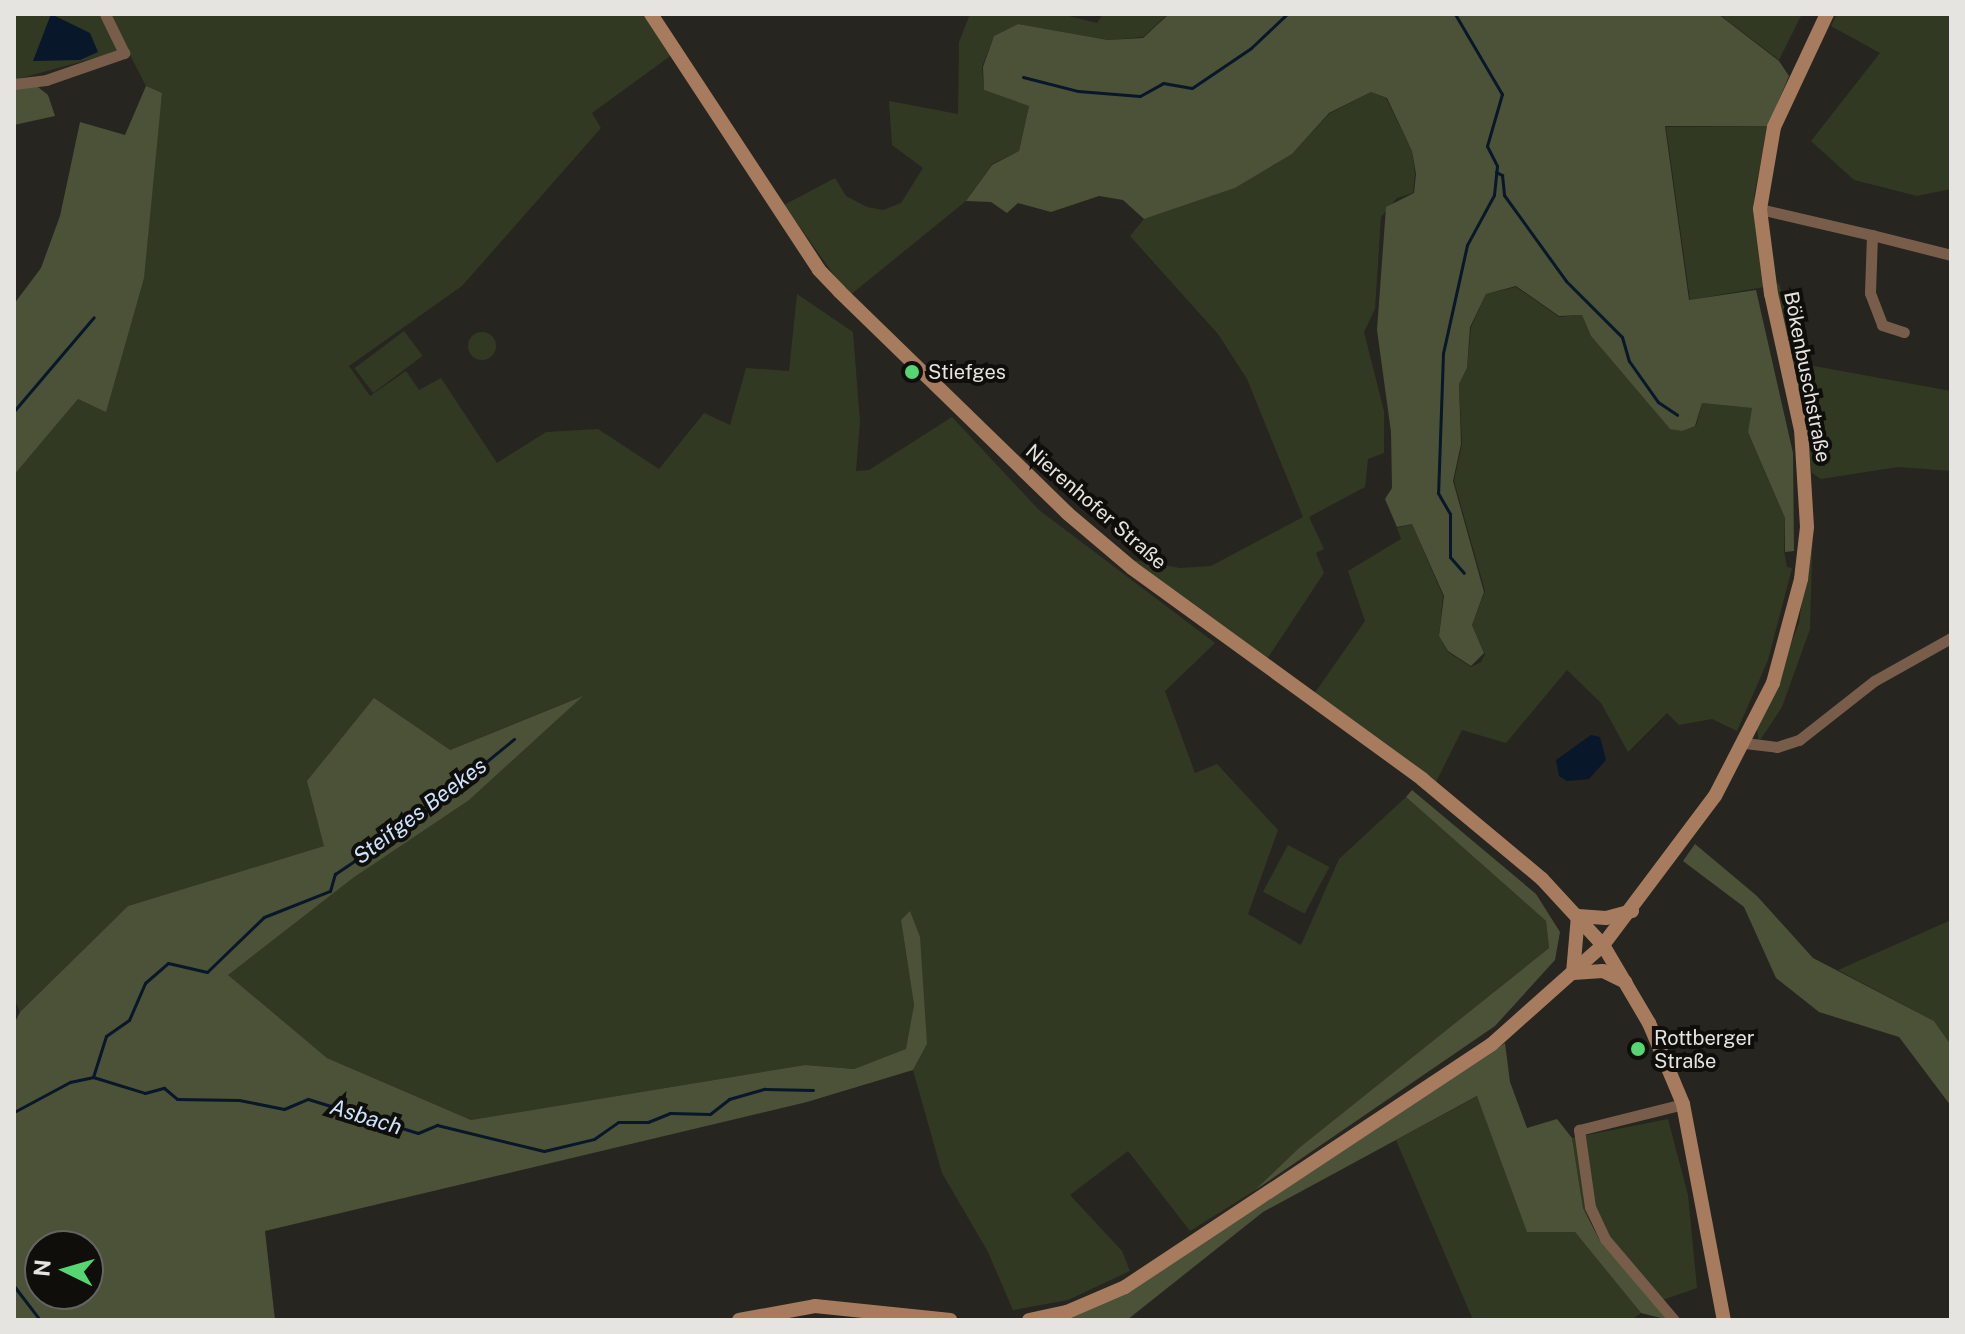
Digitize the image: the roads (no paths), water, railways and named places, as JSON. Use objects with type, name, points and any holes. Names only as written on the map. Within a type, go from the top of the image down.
[{"type":"main road","name":"Nierenhofer Straße","points":[[651,14],[819,270],[984,433],[1132,568],[1422,779],[1535,873],[1603,945],[1626,982],[1683,1104],[1724,1320]]},
{"type":"main road","name":"Bökenbuschstraße","points":[[1603,945],[1634,910],[1685,841],[1745,743],[1785,647],[1807,527],[1801,430],[1771,294],[1760,209],[1774,127],[1827,14]]},
{"type":"main road","points":[[1573,973],[1578,916],[1606,918],[1634,910]]},
{"type":"main road","points":[[1029,1320],[1067,1312],[1125,1287],[1448,1076],[1603,945]]},
{"type":"main road","points":[[1573,973],[1603,971],[1626,982]]},
{"type":"main road","points":[[739,1320],[815,1306],[950,1320]]},
{"type":"street","points":[[14,84],[46,80],[124,53],[105,14]]},
{"type":"street","points":[[1760,209],[1951,255]]},
{"type":"street","points":[[1872,235],[1870,293],[1882,325],[1904,332]]},
{"type":"street","points":[[1745,743],[1777,747],[1799,740],[1874,681],[1951,638]]},
{"type":"street","points":[[1674,1320],[1605,1239],[1590,1207],[1579,1130],[1683,1104]]},
{"type":"water","points":[[51,14],[90,33],[98,52],[80,60],[33,61]]},
{"type":"water","points":[[1591,735],[1600,737],[1606,760],[1589,779],[1567,781],[1559,776],[1556,760]]},
{"type":"waterway","points":[[1023,77],[1078,91],[1140,96],[1163,83],[1192,88],[1251,48],[1287,14]]},
{"type":"waterway","points":[[1455,14],[1502,94],[1487,146],[1497,166],[1494,195],[1467,245],[1443,353],[1438,493],[1450,514],[1450,557],[1464,573]]},
{"type":"waterway","points":[[1496,172],[1502,175],[1504,195],[1566,281],[1622,337],[1629,361],[1658,402],[1677,415]]},
{"type":"waterway","points":[[14,411],[94,317]]},
{"type":"waterway","name":"Steifges Beekes","points":[[93,1077],[106,1036],[129,1020],[145,983],[168,963],[207,972],[264,917],[330,891],[335,874],[415,820],[514,739]]},
{"type":"waterway","points":[[14,1042],[14,1051]]},
{"type":"waterway","name":"Asbach","points":[[14,1112],[70,1082],[93,1077],[145,1093],[164,1088],[177,1099],[239,1100],[284,1109],[308,1099],[418,1133],[437,1125],[544,1151],[594,1139],[618,1122],[648,1122],[670,1113],[710,1114],[729,1099],[765,1089],[813,1090]]},
{"type":"waterway","points":[[14,1286],[40,1320]]},
{"type":"place","name":"Stiefges","points":[[912,372]]},
{"type":"place","name":"Rottberger Straße","points":[[1638,1049]]}]
